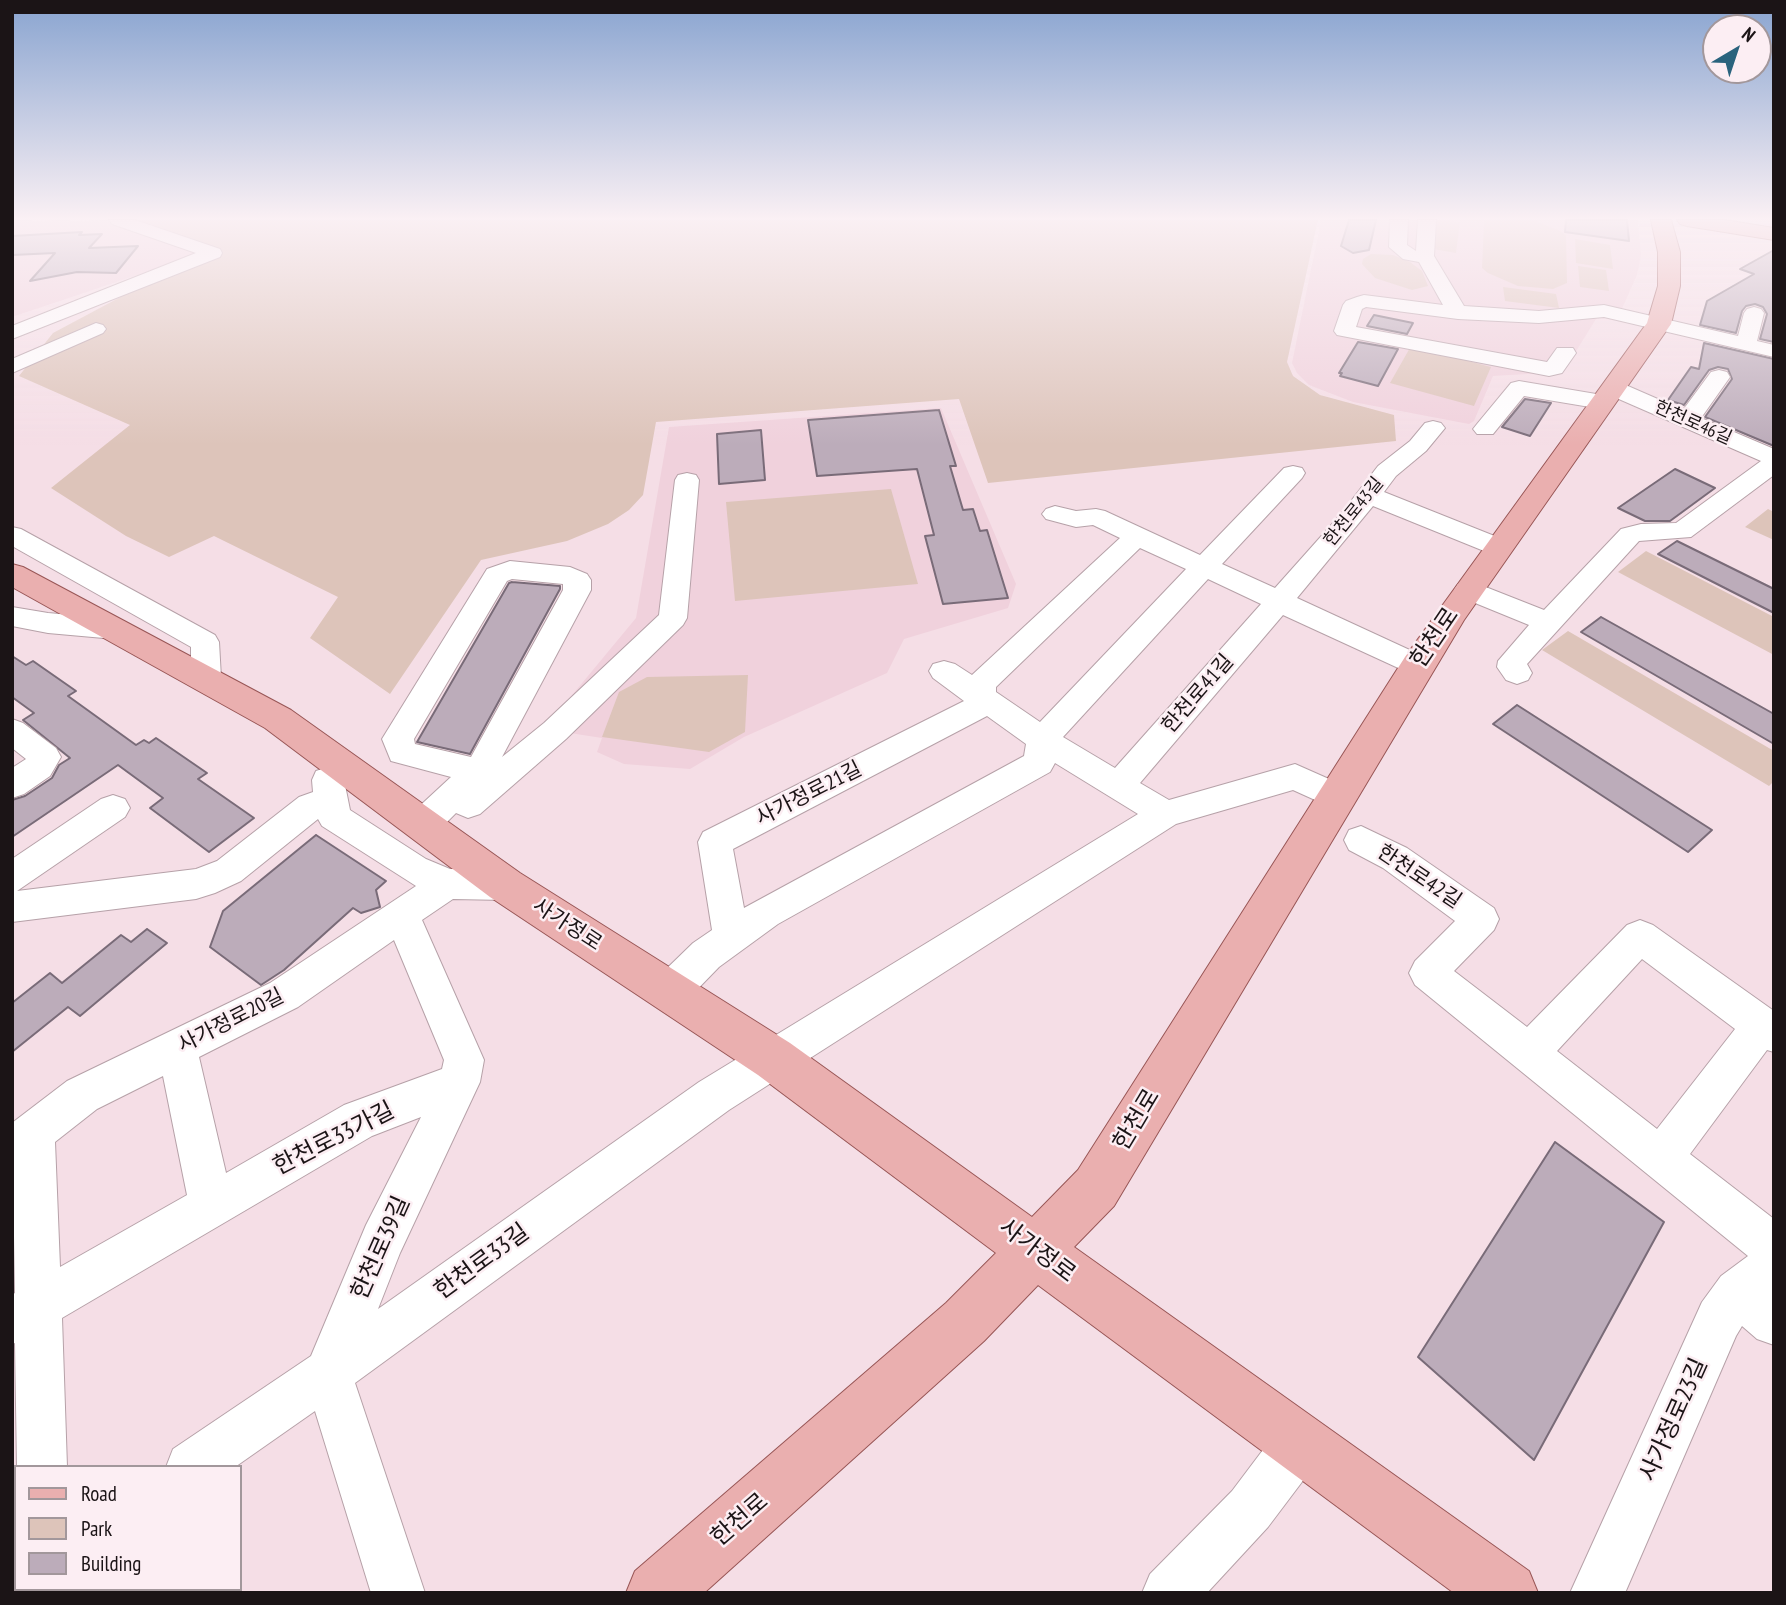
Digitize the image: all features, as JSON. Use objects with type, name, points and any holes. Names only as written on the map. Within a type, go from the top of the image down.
[{"type":"main road","name":"한천로","points":[[657,1593],[965,1322],[1096,1188],[1417,665],[1498,547],[1660,324],[1667,295]]},
{"type":"main road","name":"사가정로","points":[[12,574],[278,719],[505,885],[774,1059],[1507,1593]]},
{"type":"street","points":[[12,333],[108,295]]},
{"type":"street","points":[[1447,295],[1458,313]]},
{"type":"street","points":[[1565,353],[1554,368],[1549,369],[1344,331],[1352,307],[1358,302],[1458,313],[1539,317],[1604,311],[1774,351]]},
{"type":"street","points":[[1746,344],[1754,313]]},
{"type":"street","points":[[12,367],[96,330]]},
{"type":"street","points":[[1686,419],[1696,411],[1719,377]]},
{"type":"street","name":"한천로46길","points":[[1485,429],[1519,388],[1608,395],[1686,419],[1770,453]]},
{"type":"street","name":"한천로43길","points":[[1279,601],[1350,520],[1387,471],[1418,446],[1433,428]]},
{"type":"street","points":[[1517,673],[1512,667],[1513,662],[1630,535],[1641,532],[1682,531],[1770,453]]},
{"type":"street","points":[[671,990],[706,955],[765,913],[1039,763],[1043,740],[1293,473]]},
{"type":"street","points":[[428,829],[555,731],[673,618],[687,480]]},
{"type":"street","points":[[1368,495],[1498,547]]},
{"type":"street","points":[[1055,514],[1076,519],[1096,517],[1417,665]]},
{"type":"street","points":[[12,535],[205,642],[206,678]]},
{"type":"street","points":[[981,696],[981,684],[1138,536]]},
{"type":"street","points":[[428,829],[479,771],[577,590],[579,584],[570,576],[510,570],[498,575],[398,739],[402,752],[479,771]]},
{"type":"street","points":[[1468,590],[1548,622]]},
{"type":"street","name":"한천로41길","points":[[1117,788],[1279,601]]},
{"type":"street","name":"사가정로","points":[[12,616],[48,623],[115,629]]},
{"type":"street","points":[[944,671],[1117,788],[1165,814]]},
{"type":"street","name":"사가정로21길","points":[[732,935],[715,842],[977,708],[981,696]]},
{"type":"street","points":[[12,731],[45,757],[39,767],[12,785]]},
{"type":"street","points":[[323,750],[334,817],[414,869],[447,884],[505,885]]},
{"type":"street","points":[[774,1059],[1165,814],[1295,777],[1335,796]]},
{"type":"street","points":[[17,902],[197,884],[229,871],[311,806],[331,799]]},
{"type":"street","points":[[17,902],[113,808]]},
{"type":"street","name":"한천로42길","points":[[1361,840],[1395,858],[1481,919],[1428,973],[1774,1248]]},
{"type":"street","name":"사가정로20길","points":[[23,1141],[82,1095],[284,995],[447,884]]},
{"type":"street","name":"한천로39길","points":[[328,1373],[382,1241],[460,1082],[464,1060],[401,913]]},
{"type":"street","points":[[1529,1053],[1640,936],[1768,1030],[1661,1158]]},
{"type":"street","points":[[177,1049],[211,1205]]},
{"type":"street","name":"한천로33길","points":[[194,1465],[328,1373],[714,1096],[774,1059]]},
{"type":"street","name":"한천로33가길","points":[[25,1314],[359,1120],[460,1082]]},
{"type":"street","points":[[23,1141],[25,1314],[42,1465]]},
{"type":"street","points":[[1755,1278],[1774,1322]]},
{"type":"street","name":"사가정로23길","points":[[1597,1593],[1719,1319],[1755,1278]]},
{"type":"street","points":[[328,1373],[398,1593]]},
{"type":"street","points":[[1169,1593],[1250,1509],[1299,1444]]},
{"type":"shaded area","points":[[12,295],[78,295],[12,317]]},
{"type":"shaded area","points":[[1306,295],[1628,295],[1617,320],[1598,316],[1563,372],[1493,376],[1474,421],[1469,424],[1353,402],[1309,385],[1297,373],[1292,363]]},
{"type":"shaded area","points":[[941,408],[1016,584],[1008,608],[904,639],[887,673],[744,737],[690,769],[624,764],[597,752],[602,738],[544,729],[636,618],[669,427]]},
{"type":"green space","points":[[124,295],[1302,295],[1287,362],[1293,376],[1320,395],[1394,415],[1396,441],[988,483],[959,399],[656,422],[643,495],[629,510],[608,524],[567,541],[481,560],[390,694],[310,638],[338,597],[214,536],[169,557],[126,536],[51,488],[130,425],[19,376],[53,333]]},
{"type":"green space","points":[[1504,295],[1556,295],[1559,308],[1505,301]]},
{"type":"green space","points":[[1411,346],[1491,367],[1474,406],[1390,383]]},
{"type":"green space","points":[[891,489],[918,584],[735,601],[726,502]]},
{"type":"green space","points":[[1768,509],[1774,512],[1774,540],[1745,527]]},
{"type":"green space","points":[[1646,551],[1774,617],[1774,655],[1618,572]]},
{"type":"green space","points":[[1568,631],[1774,751],[1774,781],[1769,786],[1542,650]]},
{"type":"green space","points":[[748,675],[745,732],[709,752],[602,737],[619,692],[647,677]]},
{"type":"building","points":[[1718,295],[1774,295],[1774,342],[1760,339],[1767,314],[1763,307],[1755,304],[1746,306],[1742,311],[1736,333],[1700,325],[1707,301]]},
{"type":"building","points":[[1374,315],[1413,323],[1407,334],[1367,326]]},
{"type":"building","points":[[1358,342],[1398,349],[1378,386],[1340,376],[1342,373],[1339,373]]},
{"type":"building","points":[[1704,343],[1774,359],[1774,446],[1705,417],[1732,379],[1728,369],[1718,367],[1709,370],[1684,405],[1668,400],[1691,367],[1699,369]]},
{"type":"building","points":[[1525,399],[1551,403],[1530,436],[1502,427]]},
{"type":"building","points":[[939,410],[956,466],[950,466],[963,510],[973,509],[980,531],[987,530],[1008,598],[943,604],[925,536],[934,535],[917,469],[817,476],[808,420]]},
{"type":"building","points":[[761,430],[765,480],[719,484],[717,434]]},
{"type":"building","points":[[1675,469],[1715,488],[1670,521],[1645,521],[1618,508]]},
{"type":"building","points":[[1677,541],[1774,589],[1774,613],[1658,554]]},
{"type":"building","points":[[509,583],[560,586],[560,589],[470,754],[417,742]]},
{"type":"building","points":[[1601,617],[1774,714],[1774,744],[1581,632]]},
{"type":"building","points":[[12,656],[26,665],[33,661],[76,691],[68,696],[136,745],[144,740],[149,743],[156,738],[207,773],[198,779],[254,818],[209,852],[150,808],[163,798],[118,765],[12,837],[12,800],[25,796],[52,778],[59,765],[70,758],[23,720],[34,713],[12,697]]},
{"type":"building","points":[[1517,705],[1712,830],[1688,852],[1493,724]]},
{"type":"building","points":[[316,835],[386,881],[376,890],[380,907],[361,913],[353,908],[284,970],[261,985],[210,947],[223,911]]},
{"type":"building","points":[[147,929],[167,943],[80,1016],[68,1007],[12,1052],[12,1003],[50,973],[62,983],[121,935],[131,942]]},
{"type":"building","points":[[1555,1142],[1664,1222],[1534,1460],[1418,1357]]}]
